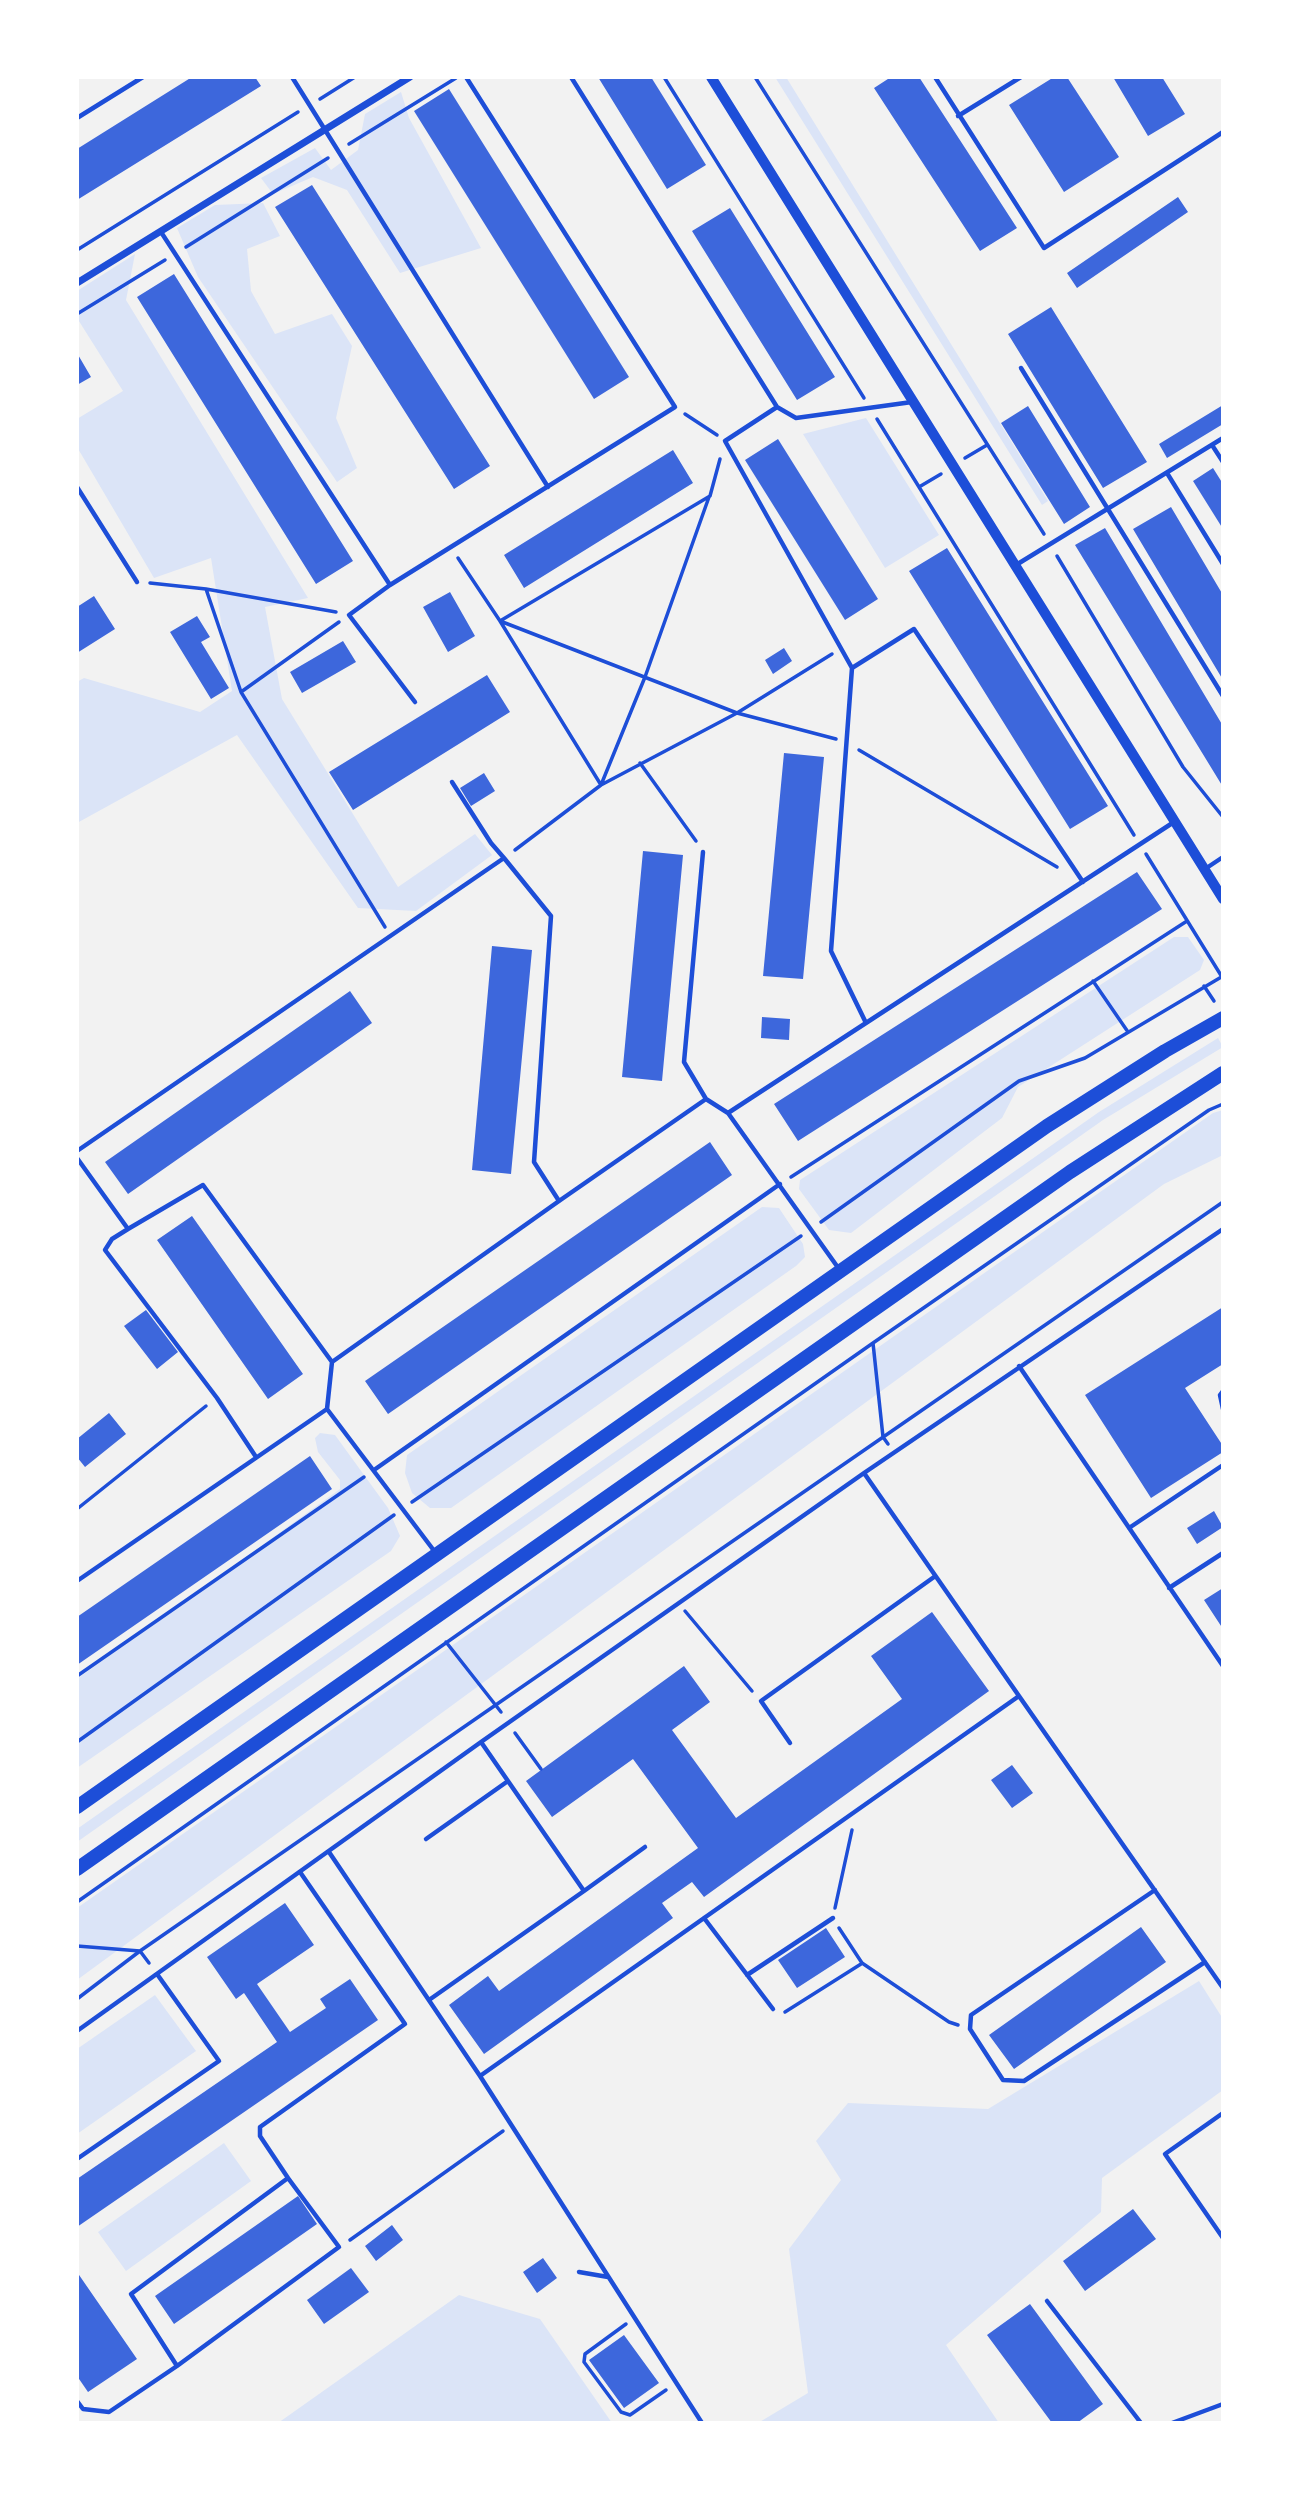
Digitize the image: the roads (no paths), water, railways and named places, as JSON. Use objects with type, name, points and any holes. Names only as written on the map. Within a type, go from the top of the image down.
[{"type":"main road","points":[[77,1807],[1047,1126],[1165,1051],[1223,1018]]},
{"type":"main road","points":[[77,1869],[1070,1172],[1223,1073]]},
{"type":"street","points":[[77,283],[410,77]]},
{"type":"street","points":[[711,77],[1223,899]]},
{"type":"lane","points":[[77,118],[143,77]]},
{"type":"lane","points":[[292,77],[548,487]]},
{"type":"lane","points":[[415,702],[349,615],[390,585],[675,407],[466,77]]},
{"type":"lane","points":[[571,77],[777,407],[796,418],[913,402]]},
{"type":"lane","points":[[935,77],[1044,248],[1223,132]]},
{"type":"lane","points":[[958,116],[1021,77]]},
{"type":"lane","points":[[162,232],[390,585]]},
{"type":"lane","points":[[1021,368],[1223,696]]},
{"type":"lane","points":[[777,407],[725,441],[852,668],[831,951],[866,1023]]},
{"type":"lane","points":[[1015,566],[1223,438]]},
{"type":"lane","points":[[1212,445],[1223,462]]},
{"type":"lane","points":[[1167,472],[1223,564]]},
{"type":"lane","points":[[77,487],[137,582]]},
{"type":"lane","points":[[852,668],[914,629],[1083,882]]},
{"type":"lane","points":[[452,782],[491,844],[551,916],[534,1162],[559,1200]]},
{"type":"lane","points":[[728,1113],[1175,822]]},
{"type":"lane","points":[[703,852],[684,1062],[706,1099],[728,1113],[841,1272]]},
{"type":"lane","points":[[1204,870],[1223,857]]},
{"type":"lane","points":[[77,1151],[504,858]]},
{"type":"lane","points":[[332,1362],[706,1099]]},
{"type":"lane","points":[[77,1158],[128,1229]]},
{"type":"lane","points":[[374,1470],[780,1184]]},
{"type":"lane","points":[[256,1457],[217,1398],[105,1250],[112,1239],[203,1185],[332,1362],[327,1409],[437,1555]]},
{"type":"lane","points":[[77,2031],[481,1742],[894,1452],[1223,1229]]},
{"type":"lane","points":[[1019,1366],[1223,1665]]},
{"type":"lane","points":[[1223,1391],[1220,1395],[1223,1409]]},
{"type":"lane","points":[[77,1581],[327,1409]]},
{"type":"lane","points":[[1129,1528],[1223,1465]]},
{"type":"lane","points":[[864,1473],[1223,1988]]},
{"type":"lane","points":[[1169,1588],[1223,1553]]},
{"type":"lane","points":[[790,1743],[761,1701],[934,1577]]},
{"type":"lane","points":[[480,2076],[1019,1696]]},
{"type":"lane","points":[[481,1742],[584,1891]]},
{"type":"lane","points":[[426,1839],[508,1781]]},
{"type":"lane","points":[[429,2000],[645,1847]]},
{"type":"lane","points":[[329,1852],[480,2076],[702,2423]]},
{"type":"lane","points":[[77,2401],[83,2409],[109,2412],[177,2366],[339,2247],[260,2136],[260,2127],[405,2024],[300,1872]]},
{"type":"lane","points":[[1155,1890],[971,2015],[970,2029],[1003,2080],[1024,2081],[1205,1962]]},
{"type":"lane","points":[[704,1918],[773,2009]]},
{"type":"lane","points":[[747,1975],[833,1918]]},
{"type":"lane","points":[[77,2160],[219,2061],[157,1974]]},
{"type":"lane","points":[[1223,2113],[1165,2154],[1223,2238]]},
{"type":"lane","points":[[177,2366],[131,2294],[288,2178]]},
{"type":"lane","points":[[579,2272],[608,2277]]},
{"type":"lane","points":[[1047,2301],[1140,2423]]},
{"type":"lane","points":[[1172,2423],[1223,2404]]}]
